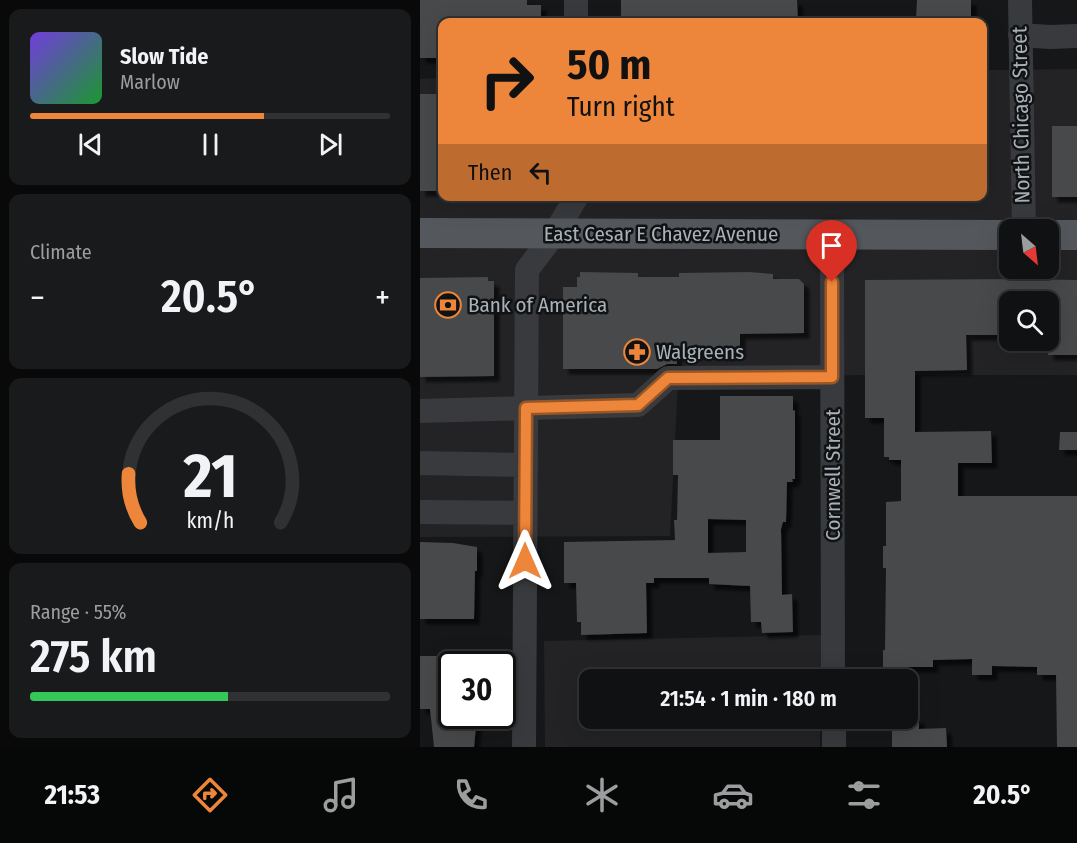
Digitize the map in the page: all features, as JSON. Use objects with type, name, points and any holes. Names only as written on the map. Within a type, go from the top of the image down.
[{"type":"main road","name":"East Cesar E Chavez Avenue","points":[[420,233],[999,235]]},
{"type":"main road","points":[[1059,235],[1077,235]]},
{"type":"street","points":[[576,0],[576,18]]},
{"type":"street","name":"North Chicago Street","points":[[1020,0],[1024,219]]},
{"type":"street","points":[[1020,35],[1077,36]]},
{"type":"street","points":[[524,747],[527,270],[555,233],[574,201]]},
{"type":"street","name":"Cornwell Street","points":[[832,234],[833,669]]},
{"type":"street","points":[[420,411],[638,405],[668,378],[832,377]]},
{"type":"street","points":[[420,463],[526,465]]},
{"type":"street","points":[[420,512],[525,513]]},
{"type":"street","points":[[834,729],[834,747]]},
{"type":"shaded area","points":[[1077,69],[1077,375],[856,375],[678,383],[670,536],[420,537],[420,79],[438,78],[438,201],[987,201],[987,70]]},
{"type":"shaded area","points":[[821,635],[821,669],[579,669],[579,729],[820,729],[820,747],[545,747],[544,641]]},
{"type":"building","points":[[420,0],[527,0],[527,5],[541,5],[541,18],[438,18],[438,58],[420,58]]},
{"type":"building","points":[[621,0],[797,0],[798,18],[621,18]]},
{"type":"building","points":[[917,0],[971,0],[971,18],[916,18]]},
{"type":"building","points":[[420,94],[438,94],[438,191],[420,191]]},
{"type":"building","points":[[1052,126],[1077,126],[1077,197],[1052,197]]},
{"type":"building","points":[[580,272],[638,273],[638,277],[679,277],[679,273],[749,272],[773,274],[773,279],[799,279],[804,284],[804,333],[740,334],[740,352],[677,353],[677,364],[667,364],[657,369],[563,369],[563,287],[577,287],[577,277],[580,277]]},
{"type":"building","points":[[488,277],[488,281],[494,281],[494,376],[420,377],[420,278]]},
{"type":"building","points":[[865,280],[1077,280],[1077,355],[1048,355],[1048,351],[1059,351],[1059,291],[999,291],[999,335],[966,335],[967,370],[915,371],[915,432],[991,431],[992,463],[958,463],[958,496],[1077,496],[1077,747],[1057,747],[1056,675],[1037,675],[1037,667],[992,666],[992,675],[972,675],[972,659],[933,660],[933,667],[883,667],[886,568],[883,568],[883,546],[886,546],[886,502],[901,501],[901,460],[889,460],[889,457],[884,457],[884,418],[865,418]]},
{"type":"building","points":[[720,396],[793,396],[795,479],[792,479],[793,482],[787,482],[786,522],[783,522],[781,529],[782,595],[792,594],[793,632],[762,633],[761,622],[751,622],[750,586],[709,584],[709,578],[654,578],[654,583],[646,583],[647,633],[581,635],[581,622],[577,622],[576,583],[564,583],[564,542],[675,540],[674,520],[677,520],[678,475],[673,475],[673,440],[720,440]],"holes":[[[708,519],[746,520],[746,552],[708,553]]]},
{"type":"building","points":[[1060,432],[1077,432],[1077,450],[1059,450]]},
{"type":"building","points":[[420,542],[453,543],[477,547],[474,619],[420,619]]},
{"type":"building","points":[[420,656],[438,656],[438,729],[476,729],[474,747],[434,747],[430,709],[420,709]]},
{"type":"building","points":[[918,718],[919,729],[946,728],[947,747],[892,747],[892,729],[918,729]]},
{"type":"place","name":"Bank of America","points":[[448,305]]},
{"type":"place","name":"Walgreens","points":[[637,352]]},
{"type":"route","points":[[525,561],[526,408],[638,405],[668,378],[832,377],[832,282]]}]
